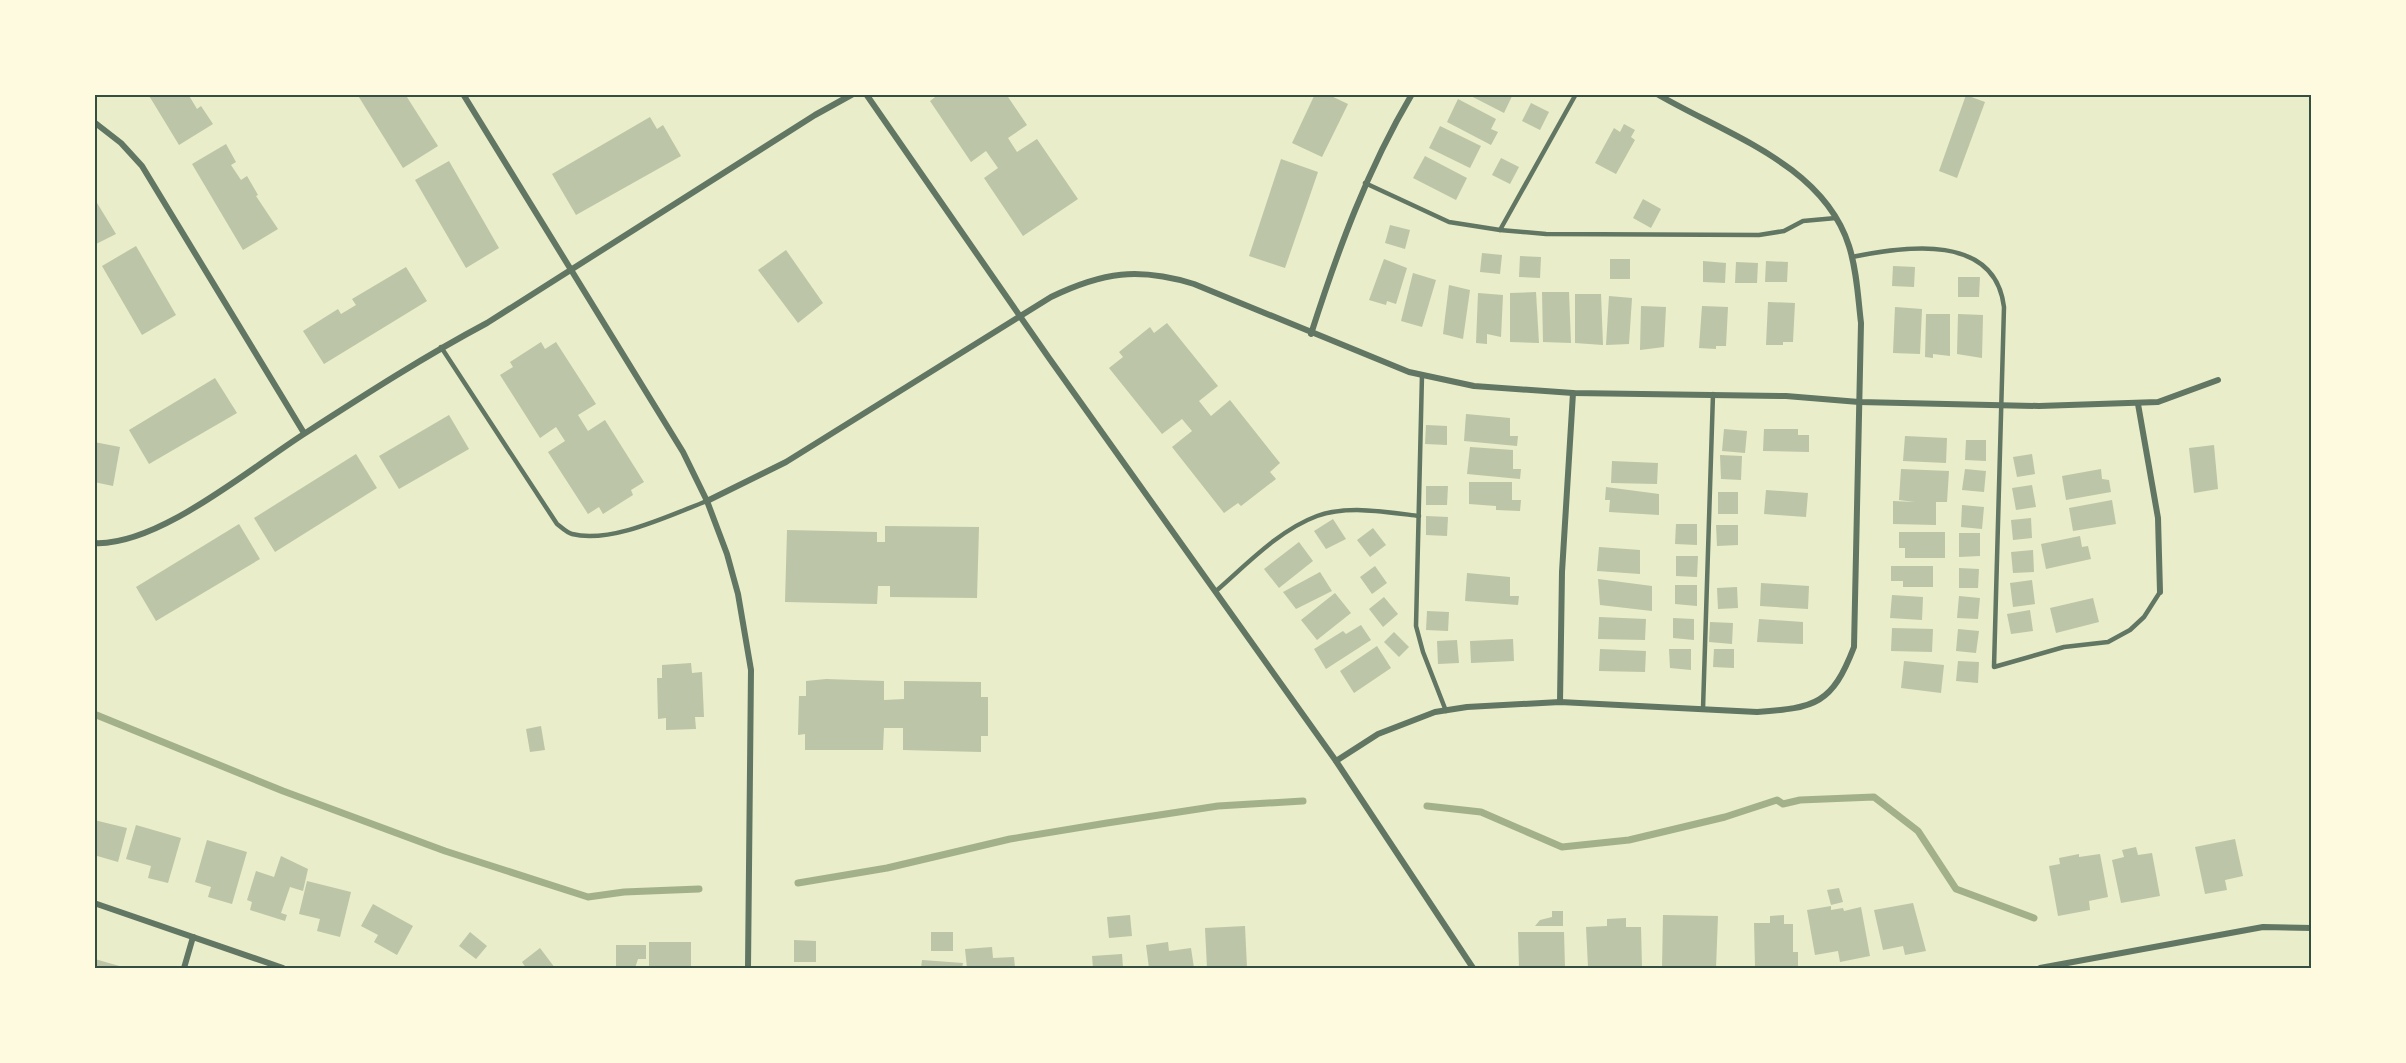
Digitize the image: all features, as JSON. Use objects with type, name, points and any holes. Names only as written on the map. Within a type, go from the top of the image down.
[{"type":"street","points":[[463,94],[683,452],[707,501],[728,554],[738,594],[751,670],[748,969]]},
{"type":"street","points":[[94,543],[129,539],[159,527],[199,504],[304,433],[441,347],[573,270],[625,234],[843,97],[853,94]]},
{"type":"street","points":[[866,94],[1336,761],[1473,969]]},
{"type":"street","points":[[1311,334],[1365,183],[1387,136],[1412,94]]},
{"type":"street","points":[[1336,761],[1358,744],[1378,734],[1435,712],[1517,702],[1757,712],[1797,709],[1825,698],[1842,677],[1854,647],[1861,323],[1852,257],[1836,218],[1824,198],[1803,178],[1747,142],[1657,94]]},
{"type":"street","points":[[94,122],[122,143],[142,166],[304,433]]},
{"type":"street","points":[[707,501],[786,462],[1051,297],[1082,282],[1107,275],[1153,274],[1194,284],[1234,299],[1311,334],[1422,375],[1474,386],[1573,393],[1713,394],[1859,402],[2002,405],[2138,404],[2178,396],[2218,380]]},
{"type":"street","points":[[1560,702],[1562,572],[1573,393]]},
{"type":"street","points":[[2138,404],[2158,518],[2160,592]]},
{"type":"street","points":[[94,903],[284,969]]},
{"type":"street","points":[[2040,969],[2262,927],[2312,928]]},
{"type":"street","points":[[184,969],[193,937]]},
{"type":"lane","points":[[1500,230],[1576,94]]},
{"type":"lane","points":[[1365,183],[1449,222],[1546,234],[1760,236],[1784,231],[1803,220],[1836,218]]},
{"type":"lane","points":[[1852,257],[1888,249],[1922,249],[1961,253],[1978,260],[1991,271],[2002,288],[2004,307],[2002,405],[1994,667],[2064,647],[2108,642],[2130,630],[2144,617],[2160,592]]},
{"type":"lane","points":[[441,347],[557,524],[570,534],[601,535],[638,526],[707,501]]},
{"type":"lane","points":[[1422,375],[1416,626],[1423,652],[1446,711]]},
{"type":"lane","points":[[1703,709],[1713,394]]},
{"type":"lane","points":[[1216,591],[1287,532],[1318,516],[1371,511],[1419,516]]},
{"type":"building","points":[[148,94],[188,94],[197,109],[201,106],[213,124],[179,145]]},
{"type":"building","points":[[357,94],[405,94],[438,146],[403,168]]},
{"type":"building","points":[[939,94],[1006,94],[1027,125],[1008,138],[1017,152],[1037,139],[1078,199],[1023,236],[984,178],[998,168],[986,151],[971,162],[930,101]]},
{"type":"building","points":[[1315,94],[1327,94],[1348,104],[1322,157],[1292,143]]},
{"type":"building","points":[[1467,94],[1513,94],[1504,113]]},
{"type":"building","points":[[1966,95],[1985,102],[1957,178],[1939,171]]},
{"type":"building","points":[[1458,99],[1496,119],[1491,129],[1498,132],[1491,145],[1447,122]]},
{"type":"building","points":[[1531,103],[1549,112],[1540,130],[1522,121]]},
{"type":"building","points":[[650,117],[657,129],[663,125],[681,156],[576,215],[552,174]]},
{"type":"building","points":[[1624,124],[1635,130],[1631,137],[1635,140],[1616,174],[1595,163],[1614,128],[1620,132]]},
{"type":"building","points":[[1440,126],[1481,146],[1470,168],[1429,148]]},
{"type":"building","points":[[226,144],[236,162],[231,165],[241,180],[247,176],[258,195],[256,196],[278,229],[243,250],[192,164]]},
{"type":"building","points":[[1425,156],[1467,178],[1456,200],[1413,178]]},
{"type":"building","points":[[1501,158],[1519,167],[1510,184],[1492,175]]},
{"type":"building","points":[[1281,159],[1318,172],[1285,268],[1249,256]]},
{"type":"building","points":[[449,161],[499,248],[466,268],[415,180]]},
{"type":"building","points":[[94,198],[116,234],[94,245]]},
{"type":"building","points":[[1643,199],[1661,209],[1651,228],[1633,218]]},
{"type":"building","points":[[1390,225],[1410,230],[1405,249],[1385,243]]},
{"type":"building","points":[[136,246],[176,315],[142,335],[102,266]]},
{"type":"building","points":[[786,250],[823,303],[798,323],[758,270]]},
{"type":"building","points":[[1482,253],[1502,255],[1500,274],[1480,272]]},
{"type":"building","points":[[1520,256],[1541,257],[1540,278],[1519,277]]},
{"type":"building","points":[[1384,259],[1407,268],[1396,304],[1387,301],[1386,305],[1369,300]]},
{"type":"building","points":[[1610,259],[1630,259],[1630,279],[1610,279]]},
{"type":"building","points":[[1703,261],[1726,263],[1725,283],[1703,282]]},
{"type":"building","points":[[1766,261],[1788,262],[1787,282],[1765,282]]},
{"type":"building","points":[[1736,262],[1758,263],[1757,283],[1735,283]]},
{"type":"building","points":[[1893,266],[1915,267],[1914,287],[1892,286]]},
{"type":"building","points":[[406,267],[427,301],[324,364],[303,331],[338,309],[341,314],[356,305],[352,299]]},
{"type":"building","points":[[1413,273],[1436,280],[1422,327],[1401,321]]},
{"type":"building","points":[[1958,277],[1980,277],[1979,297],[1958,297]]},
{"type":"building","points":[[1449,285],[1470,290],[1463,339],[1443,334]]},
{"type":"building","points":[[1536,292],[1539,343],[1510,342],[1510,293]]},
{"type":"building","points":[[1542,292],[1569,292],[1571,343],[1543,342]]},
{"type":"building","points":[[1478,293],[1503,295],[1501,337],[1487,334],[1487,344],[1476,343]]},
{"type":"building","points":[[1575,294],[1601,294],[1603,345],[1575,343]]},
{"type":"building","points":[[1609,296],[1632,298],[1629,344],[1606,345]]},
{"type":"building","points":[[1768,302],[1795,303],[1793,342],[1783,342],[1783,345],[1766,345]]},
{"type":"building","points":[[1641,306],[1666,307],[1664,347],[1640,350]]},
{"type":"building","points":[[1702,306],[1728,307],[1726,346],[1716,346],[1716,349],[1699,348]]},
{"type":"building","points":[[1895,307],[1922,309],[1920,354],[1893,353]]},
{"type":"building","points":[[1926,314],[1950,314],[1950,356],[1933,354],[1933,358],[1925,357]]},
{"type":"building","points":[[1958,314],[1983,315],[1982,358],[1957,354]]},
{"type":"building","points":[[1167,323],[1218,386],[1199,401],[1211,416],[1230,400],[1280,463],[1270,472],[1276,479],[1241,506],[1238,503],[1224,513],[1172,447],[1192,431],[1182,419],[1162,434],[1109,368],[1123,357],[1119,352],[1150,327],[1154,333]]},
{"type":"building","points":[[541,342],[545,349],[556,342],[596,404],[578,415],[588,431],[605,420],[644,482],[631,490],[633,495],[603,514],[599,507],[588,514],[548,452],[565,441],[556,427],[540,438],[500,375],[513,367],[510,362]]},
{"type":"building","points":[[215,378],[237,413],[149,464],[129,430]]},
{"type":"building","points":[[1466,414],[1510,418],[1510,436],[1518,436],[1517,446],[1464,441]]},
{"type":"building","points":[[449,415],[469,449],[399,489],[379,456]]},
{"type":"building","points":[[1426,425],[1447,426],[1447,445],[1425,444]]},
{"type":"building","points":[[1724,429],[1747,431],[1745,453],[1722,451]]},
{"type":"building","points":[[1764,429],[1798,429],[1798,435],[1809,435],[1809,452],[1763,451]]},
{"type":"building","points":[[1905,436],[1947,438],[1946,463],[1903,461]]},
{"type":"building","points":[[1966,440],[1986,440],[1986,461],[1965,460]]},
{"type":"building","points":[[94,442],[120,447],[113,486],[94,482]]},
{"type":"building","points":[[2214,445],[2218,489],[2194,493],[2189,448]]},
{"type":"building","points":[[1470,447],[1513,450],[1513,469],[1521,469],[1520,479],[1467,474]]},
{"type":"building","points":[[356,454],[377,488],[275,552],[254,518]]},
{"type":"building","points":[[2032,454],[2035,474],[2017,477],[2013,457]]},
{"type":"building","points":[[1720,455],[1742,456],[1741,480],[1721,479]]},
{"type":"building","points":[[1612,461],[1658,463],[1657,484],[1611,483]]},
{"type":"building","points":[[1901,469],[1949,471],[1947,502],[1936,502],[1936,525],[1893,524],[1893,501],[1915,502],[1899,500]]},
{"type":"building","points":[[1965,469],[1986,471],[1984,492],[1962,490]]},
{"type":"building","points":[[2101,469],[2102,479],[2109,480],[2111,492],[2066,500],[2062,476]]},
{"type":"building","points":[[1469,482],[1512,482],[1512,500],[1521,500],[1520,511],[1496,510],[1496,506],[1469,504]]},
{"type":"building","points":[[2032,485],[2036,507],[2016,510],[2012,488]]},
{"type":"building","points":[[1426,486],[1448,486],[1447,505],[1426,505]]},
{"type":"building","points":[[1606,487],[1659,494],[1659,515],[1609,512],[1610,500],[1605,500]]},
{"type":"building","points":[[1766,490],[1808,493],[1806,517],[1764,514]]},
{"type":"building","points":[[1718,492],[1738,492],[1738,514],[1718,514]]},
{"type":"building","points":[[2112,500],[2116,524],[2073,531],[2069,508]]},
{"type":"building","points":[[1962,505],[1984,507],[1982,529],[1961,527]]},
{"type":"building","points":[[1426,516],[1448,517],[1447,536],[1426,535]]},
{"type":"building","points":[[2031,518],[2032,538],[2013,540],[2011,520]]},
{"type":"building","points":[[1333,519],[1346,539],[1326,549],[1314,531]]},
{"type":"building","points":[[239,524],[260,559],[156,621],[136,587]]},
{"type":"building","points":[[1676,524],[1697,524],[1697,545],[1675,544]]},
{"type":"building","points":[[1716,525],[1738,525],[1738,545],[1717,546]]},
{"type":"building","points":[[885,526],[979,527],[977,598],[890,597],[890,586],[878,586],[877,604],[785,602],[787,530],[877,532],[877,542],[885,542]]},
{"type":"building","points":[[1373,528],[1386,545],[1370,557],[1357,540]]},
{"type":"building","points":[[1899,532],[1945,532],[1945,558],[1905,558],[1905,548],[1899,548]]},
{"type":"building","points":[[1959,533],[1980,533],[1980,556],[1959,557]]},
{"type":"building","points":[[2080,536],[2082,547],[2088,546],[2091,559],[2046,569],[2041,544]]},
{"type":"building","points":[[1299,542],[1313,561],[1279,588],[1264,569]]},
{"type":"building","points":[[1599,547],[1640,550],[1640,574],[1597,571]]},
{"type":"building","points":[[2033,550],[2034,572],[2013,573],[2011,552]]},
{"type":"building","points":[[1676,556],[1698,556],[1697,577],[1676,576]]},
{"type":"building","points":[[1375,566],[1387,583],[1372,594],[1360,577]]},
{"type":"building","points":[[1891,566],[1933,566],[1933,587],[1903,587],[1903,581],[1891,581]]},
{"type":"building","points":[[1959,568],[1979,569],[1978,588],[1959,588]]},
{"type":"building","points":[[1320,572],[1332,591],[1296,609],[1283,592]]},
{"type":"building","points":[[1467,573],[1510,577],[1510,596],[1519,596],[1518,605],[1465,601]]},
{"type":"building","points":[[1598,579],[1652,586],[1652,611],[1600,605]]},
{"type":"building","points":[[2032,580],[2035,604],[2013,607],[2010,583]]},
{"type":"building","points":[[1761,583],[1809,586],[1808,609],[1760,606]]},
{"type":"building","points":[[1675,585],[1697,585],[1697,606],[1675,604]]},
{"type":"building","points":[[1737,587],[1738,608],[1718,609],[1717,588]]},
{"type":"building","points":[[1335,593],[1351,613],[1317,640],[1301,620]]},
{"type":"building","points":[[1892,595],[1923,597],[1922,620],[1890,618]]},
{"type":"building","points":[[1959,596],[1980,598],[1978,619],[1957,618]]},
{"type":"building","points":[[1384,597],[1398,614],[1383,627],[1369,609]]},
{"type":"building","points":[[2093,598],[2099,622],[2056,633],[2050,608]]},
{"type":"building","points":[[2030,610],[2033,631],[2011,634],[2007,614]]},
{"type":"building","points":[[1427,611],[1449,612],[1448,631],[1426,630]]},
{"type":"building","points":[[1599,617],[1646,619],[1645,640],[1598,639]]},
{"type":"building","points":[[1673,618],[1694,619],[1694,640],[1673,638]]},
{"type":"building","points":[[1759,619],[1803,622],[1803,644],[1757,642]]},
{"type":"building","points":[[1710,622],[1733,623],[1732,644],[1709,642]]},
{"type":"building","points":[[1361,625],[1371,640],[1326,669],[1314,649],[1343,631],[1346,634]]},
{"type":"building","points":[[1892,628],[1933,629],[1932,652],[1891,651]]},
{"type":"building","points":[[1958,629],[1979,631],[1976,653],[1956,651]]},
{"type":"building","points":[[1394,632],[1409,647],[1399,657],[1384,642]]},
{"type":"building","points":[[1513,639],[1514,661],[1471,663],[1470,641]]},
{"type":"building","points":[[1457,640],[1459,663],[1438,664],[1437,641]]},
{"type":"building","points":[[1377,646],[1391,668],[1354,693],[1340,671]]},
{"type":"building","points":[[1600,649],[1646,651],[1645,672],[1599,671]]},
{"type":"building","points":[[1669,649],[1691,649],[1691,670],[1670,668]]},
{"type":"building","points":[[1714,649],[1734,649],[1734,668],[1713,667]]},
{"type":"building","points":[[1904,661],[1944,665],[1941,693],[1901,688]]},
{"type":"building","points":[[1958,661],[1979,662],[1978,683],[1956,681]]},
{"type":"building","points":[[691,663],[692,673],[702,672],[704,717],[695,717],[696,729],[666,730],[666,718],[658,719],[657,678],[662,678],[662,665]]},
{"type":"building","points":[[826,679],[884,681],[884,700],[904,699],[904,681],[981,682],[981,697],[988,697],[988,736],[981,736],[981,752],[903,750],[903,728],[884,728],[883,750],[805,750],[805,734],[798,735],[799,696],[806,696],[806,681]]},
{"type":"building","points":[[541,726],[545,750],[530,752],[526,729]]},
{"type":"building","points":[[94,820],[127,828],[118,862],[94,855]]},
{"type":"building","points":[[136,825],[181,838],[168,883],[148,878],[151,866],[126,859]]},
{"type":"building","points":[[2235,839],[2243,876],[2225,880],[2227,890],[2205,894],[2195,847]]},
{"type":"building","points":[[207,840],[247,852],[232,904],[208,897],[211,887],[195,882]]},
{"type":"building","points":[[2136,847],[2138,855],[2152,853],[2160,896],[2121,903],[2112,860],[2124,857],[2122,850]]},
{"type":"building","points":[[2079,854],[2079,857],[2100,854],[2108,897],[2089,901],[2090,910],[2058,916],[2049,866],[2060,864],[2059,858]]},
{"type":"building","points":[[281,856],[308,869],[303,891],[290,887],[281,913],[287,915],[285,921],[250,910],[252,902],[247,900],[256,871],[274,877]]},
{"type":"building","points":[[307,881],[351,892],[340,937],[317,931],[320,919],[299,914]]},
{"type":"building","points":[[1839,888],[1843,902],[1831,905],[1827,890]]},
{"type":"building","points":[[1913,903],[1926,951],[1905,955],[1903,946],[1883,950],[1874,910]]},
{"type":"building","points":[[373,904],[413,926],[397,955],[374,942],[378,935],[361,926]]},
{"type":"building","points":[[1831,906],[1831,910],[1843,908],[1844,911],[1861,907],[1870,956],[1840,962],[1838,951],[1815,955],[1807,910]]},
{"type":"building","points":[[1552,911],[1563,911],[1563,926],[1535,926],[1540,920],[1552,917]]},
{"type":"building","points":[[1130,915],[1132,936],[1109,938],[1107,917]]},
{"type":"building","points":[[1663,915],[1718,916],[1716,968],[1662,968]]},
{"type":"building","points":[[1784,915],[1784,924],[1793,924],[1793,952],[1798,952],[1798,967],[1755,967],[1754,923],[1770,923],[1770,916]]},
{"type":"building","points":[[1626,918],[1626,927],[1641,927],[1642,968],[1588,967],[1586,927],[1607,926],[1607,919]]},
{"type":"building","points":[[1245,926],[1247,968],[1207,968],[1205,928]]},
{"type":"building","points":[[470,932],[487,946],[476,959],[459,946]]},
{"type":"building","points":[[931,932],[953,932],[953,951],[931,951]]},
{"type":"building","points":[[1518,932],[1564,932],[1565,968],[1519,968]]},
{"type":"building","points":[[794,940],[816,941],[816,962],[794,962]]},
{"type":"building","points":[[649,942],[691,942],[691,968],[649,968]]},
{"type":"building","points":[[1168,942],[1169,951],[1191,948],[1194,968],[1149,968],[1146,945]]},
{"type":"building","points":[[616,945],[646,945],[646,959],[638,959],[635,968],[616,967]]},
{"type":"building","points":[[992,947],[993,958],[1014,957],[1015,968],[967,968],[965,949]]},
{"type":"building","points":[[540,948],[555,968],[526,968],[522,962]]},
{"type":"building","points":[[1122,954],[1123,968],[1093,968],[1092,956]]},
{"type":"building","points":[[95,959],[126,968],[94,968]]},
{"type":"building","points":[[922,960],[963,963],[962,968],[921,968]]},
{"type":"waterway","points":[[94,714],[283,791],[445,851],[588,897],[624,892],[699,889]]},
{"type":"waterway","points":[[1427,806],[1481,812],[1562,847],[1629,840],[1725,817],[1777,800],[1783,804],[1800,800],[1874,797],[1918,831],[1956,889],[2034,918]]},
{"type":"waterway","points":[[798,883],[887,868],[1010,839],[1107,823],[1218,806],[1303,801]]}]
